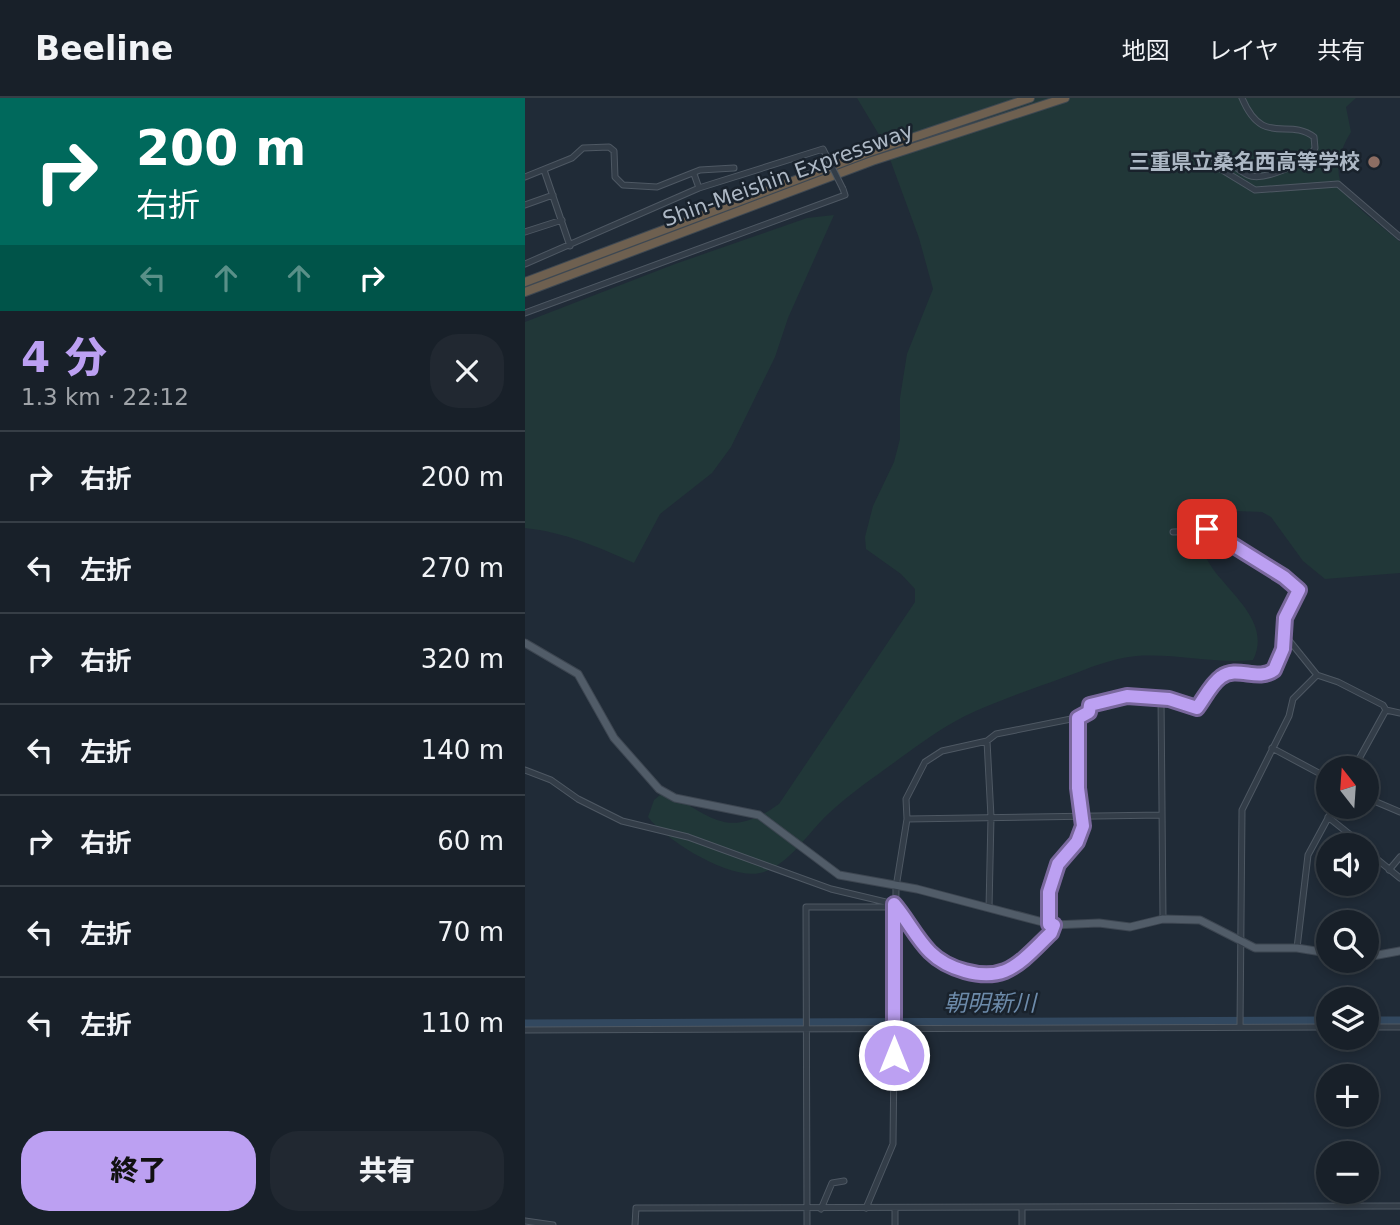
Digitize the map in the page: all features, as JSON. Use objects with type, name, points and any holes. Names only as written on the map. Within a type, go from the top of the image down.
[{"type":"highway","name":"Shin-Meishin Expressway","points":[[525,282],[870,152],[1030,98]]},
{"type":"highway","name":"Shin-Meishin Expressway","points":[[525,292],[872,161],[1065,98]]},
{"type":"main road","points":[[525,643],[578,674],[614,738],[659,789],[675,798],[759,815],[839,875],[917,889],[1027,921],[1051,925],[1099,923],[1130,927],[1163,919],[1200,920],[1242,943],[1264,949],[1297,948],[1316,951]]},
{"type":"main road","points":[[1379,955],[1400,951]]},
{"type":"street","points":[[1242,98],[1253,117],[1263,126],[1277,131],[1308,133],[1314,137],[1315,148],[1306,160],[1259,177],[1244,174],[1221,156],[1215,158],[1216,165],[1255,190],[1338,184],[1400,237]]},
{"type":"street","points":[[525,177],[572,158],[589,146],[609,147],[614,151],[615,177],[623,185],[657,187],[700,170],[734,168]]},
{"type":"street","points":[[525,264],[570,246],[609,225],[699,188],[823,149],[845,195],[525,313]]},
{"type":"street","points":[[544,170],[570,246]]},
{"type":"street","points":[[694,174],[699,188]]},
{"type":"street","points":[[525,205],[553,195]]},
{"type":"street","points":[[525,233],[562,220]]},
{"type":"street","points":[[866,1208],[893,1144],[894,904],[907,819],[907,794],[925,762],[941,751],[987,741],[996,733],[1032,724],[1086,716],[1093,703],[1127,696],[1161,697],[1197,708],[1223,675],[1232,672],[1264,675],[1274,670],[1283,649],[1285,618],[1299,590],[1212,531],[1173,532]]},
{"type":"street","points":[[1283,636],[1317,675],[1338,682],[1383,705],[1386,710],[1400,713]]},
{"type":"street","points":[[1240,1024],[1243,866],[1239,821],[1289,716],[1290,702],[1317,675]]},
{"type":"street","points":[[1161,697],[1163,919]]},
{"type":"street","points":[[1361,756],[1386,710]]},
{"type":"street","points":[[525,770],[551,780],[578,799],[622,821],[688,837],[831,890],[894,904],[930,952],[949,966],[980,973],[1007,970],[1051,933],[1049,892],[1056,870],[1077,842],[1083,817],[1078,788],[1078,718]]},
{"type":"street","points":[[987,741],[991,817],[989,908]]},
{"type":"street","points":[[1272,748],[1316,772]]},
{"type":"street","points":[[1379,803],[1400,812]]},
{"type":"street","points":[[907,819],[1162,815]]},
{"type":"street","points":[[1297,948],[1308,855],[1327,819]]},
{"type":"street","points":[[1330,819],[1348,833]]},
{"type":"street","points":[[1389,870],[1400,857]]},
{"type":"street","points":[[1379,861],[1400,878]]},
{"type":"street","points":[[896,883],[917,889]]},
{"type":"street","points":[[807,1225],[806,906],[890,907],[894,904]]},
{"type":"street","points":[[525,1030],[807,1025],[1240,1024],[1316,1027]]},
{"type":"street","points":[[1379,1027],[1400,1027]]},
{"type":"street","points":[[821,1209],[832,1183],[844,1181]]},
{"type":"street","points":[[635,1225],[636,1208],[1400,1206]]},
{"type":"street","points":[[1022,1207],[1022,1225]]},
{"type":"street","points":[[895,1208],[895,1225]]},
{"type":"street","points":[[525,1222],[553,1225]]},
{"type":"green space","points":[[857,98],[1356,98],[1346,107],[1351,132],[1341,152],[1338,168],[1341,183],[1358,207],[1400,242],[1400,573],[1325,579],[1303,561],[1271,517],[1262,512],[1235,511],[1222,518],[1206,533],[1200,548],[1251,617],[1258,637],[1253,660],[1224,661],[1151,655],[1127,657],[1091,667],[977,711],[931,736],[858,789],[827,815],[782,862],[764,872],[751,874],[719,866],[670,837],[648,817],[654,800],[665,791],[709,816],[733,823],[761,815],[779,804],[915,602],[915,589],[901,574],[866,549],[865,537],[873,506],[894,462],[900,439],[900,398],[907,354],[933,289],[919,238],[884,143]]},
{"type":"green space","points":[[834,215],[788,318],[775,357],[731,447],[712,473],[660,514],[634,563],[567,537],[525,528],[525,322],[675,264],[807,218]]},
{"type":"waterway","name":"朝明新川","points":[[525,1024],[1316,1021]]},
{"type":"waterway","name":"朝明新川","points":[[1379,1021],[1400,1021]]},
{"type":"place","name":"三重県立桑名西高等学校","points":[[1374,162]]},
{"type":"route","points":[[894,1055],[894,904],[930,952],[949,966],[980,973],[1007,970],[1051,933],[1054,925],[1049,924],[1049,892],[1058,864],[1077,842],[1083,826],[1078,788],[1078,718],[1086,716],[1090,705],[1127,696],[1161,697],[1197,708],[1223,675],[1232,672],[1264,675],[1274,670],[1283,649],[1285,618],[1299,590],[1284,577],[1207,529]]}]
